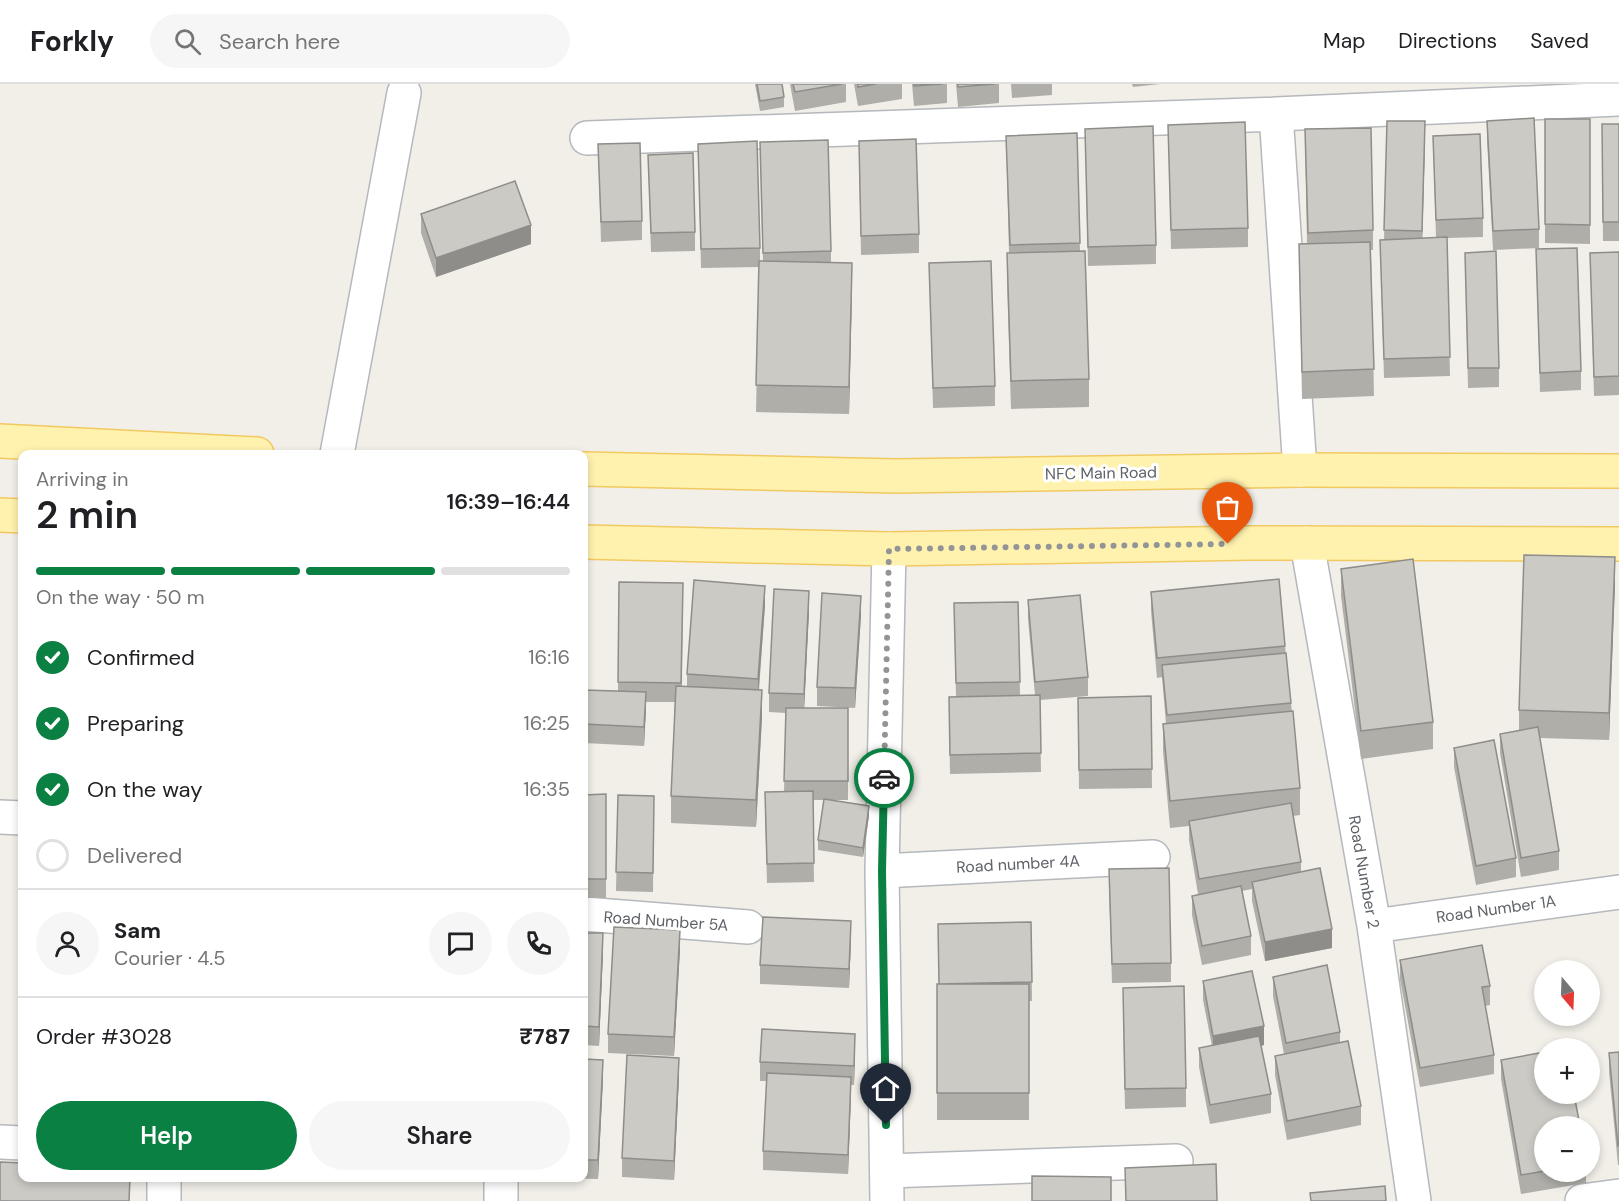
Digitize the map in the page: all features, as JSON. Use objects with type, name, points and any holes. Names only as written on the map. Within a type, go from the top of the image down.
[{"type":"main road","points":[[0,441],[179,450]]},
{"type":"main road","name":"NFC Main Road","points":[[588,469],[896,476],[1300,470],[1619,471]]},
{"type":"main road","points":[[0,515],[18,516]]},
{"type":"main road","points":[[588,542],[889,549],[1307,543],[1619,544]]},
{"type":"street","points":[[587,138],[1276,114],[1576,92],[1619,99]]},
{"type":"street","points":[[338,450],[404,93]]},
{"type":"street","points":[[1276,114],[1300,470]]},
{"type":"street","name":"Road Number 2","points":[[1307,543],[1374,926],[1414,1201]]},
{"type":"street","points":[[889,549],[882,871],[887,1186],[1176,1161]]},
{"type":"street","points":[[0,817],[18,818]]},
{"type":"street","name":"Road number 4A","points":[[882,871],[1153,858]]},
{"type":"street","name":"Road Number 1A","points":[[1374,926],[1619,892]]},
{"type":"street","name":"Road Number 5A","points":[[588,914],[748,927]]},
{"type":"street","points":[[0,1142],[18,1143]]},
{"type":"street","points":[[164,1182],[164,1201]]},
{"type":"street","points":[[501,1182],[501,1201]]},
{"type":"street","points":[[1582,1201],[1619,1196]]},
{"type":"building","points":[[757,84],[782,84],[784,97],[760,101]]},
{"type":"building","points":[[793,84],[842,84],[795,92]]},
{"type":"building","points":[[858,84],[876,84],[858,87]]},
{"type":"building","points":[[914,84],[943,84],[914,86]]},
{"type":"building","points":[[958,84],[995,84],[958,87]]},
{"type":"building","points":[[1534,118],[1539,229],[1493,231],[1487,121]]},
{"type":"building","points":[[1545,119],[1590,119],[1590,225],[1545,224]]},
{"type":"building","points":[[1387,121],[1425,121],[1422,231],[1384,230]]},
{"type":"building","points":[[1245,122],[1248,228],[1171,230],[1168,125]]},
{"type":"building","points":[[1602,124],[1619,124],[1619,222],[1603,222]]},
{"type":"building","points":[[1153,126],[1156,245],[1088,247],[1085,129]]},
{"type":"building","points":[[1371,128],[1373,230],[1308,233],[1305,129]]},
{"type":"building","points":[[1077,133],[1080,243],[1010,245],[1006,136]]},
{"type":"building","points":[[1480,134],[1483,218],[1436,220],[1433,136]]},
{"type":"building","points":[[916,139],[919,234],[861,236],[859,141]]},
{"type":"building","points":[[828,140],[831,251],[763,253],[760,142]]},
{"type":"building","points":[[757,141],[760,248],[701,249],[698,144]]},
{"type":"building","points":[[640,143],[642,221],[601,222],[598,144]]},
{"type":"building","points":[[693,153],[695,232],[651,233],[648,155]]},
{"type":"building","points":[[515,181],[531,225],[436,258],[421,214]]},
{"type":"building","points":[[1447,237],[1450,357],[1384,359],[1380,240]]},
{"type":"building","points":[[1370,242],[1374,369],[1302,372],[1299,244]]},
{"type":"building","points":[[1577,248],[1581,371],[1540,373],[1536,249]]},
{"type":"building","points":[[1085,251],[1089,379],[1011,381],[1007,253]]},
{"type":"building","points":[[1496,251],[1499,368],[1468,368],[1465,253]]},
{"type":"building","points":[[1619,252],[1619,376],[1594,377],[1590,253]]},
{"type":"building","points":[[759,261],[852,263],[849,387],[756,385]]},
{"type":"building","points":[[991,261],[995,386],[933,388],[929,263]]},
{"type":"building","points":[[1524,555],[1615,557],[1609,713],[1519,710]]},
{"type":"building","points":[[1413,559],[1433,722],[1361,731],[1341,569]]},
{"type":"building","points":[[1279,579],[1285,646],[1157,658],[1151,592]]},
{"type":"building","points":[[694,580],[765,586],[758,679],[687,674]]},
{"type":"building","points":[[619,582],[683,583],[681,683],[618,682]]},
{"type":"building","points":[[774,589],[809,591],[804,694],[769,693]]},
{"type":"building","points":[[822,593],[861,596],[855,688],[817,687]]},
{"type":"building","points":[[1080,595],[1088,677],[1035,682],[1028,600]]},
{"type":"building","points":[[1018,602],[1020,682],[956,683],[954,603]]},
{"type":"building","points":[[1286,653],[1291,703],[1167,715],[1162,665]]},
{"type":"building","points":[[676,686],[762,690],[756,800],[671,796]]},
{"type":"building","points":[[588,690],[646,692],[644,727],[588,724]]},
{"type":"building","points":[[1040,695],[1041,753],[950,755],[949,697]]},
{"type":"building","points":[[1151,696],[1152,769],[1079,770],[1078,698]]},
{"type":"building","points":[[786,708],[848,708],[848,781],[784,781]]},
{"type":"building","points":[[1293,711],[1300,788],[1170,801],[1163,724]]},
{"type":"building","points":[[1538,727],[1559,851],[1521,858],[1500,734]]},
{"type":"building","points":[[1494,740],[1516,858],[1476,866],[1454,748]]},
{"type":"building","points":[[813,791],[814,863],[767,864],[765,792]]},
{"type":"building","points":[[606,794],[606,879],[588,879],[588,795]]},
{"type":"building","points":[[618,795],[654,796],[653,873],[616,872]]},
{"type":"building","points":[[824,799],[869,806],[863,848],[818,840]]},
{"type":"building","points":[[1291,803],[1301,862],[1199,879],[1189,821]]},
{"type":"building","points":[[1169,868],[1171,963],[1112,964],[1109,869]]},
{"type":"building","points":[[1320,868],[1332,929],[1265,942],[1252,882]]},
{"type":"building","points":[[1241,886],[1251,936],[1202,946],[1192,896]]},
{"type":"building","points":[[763,917],[851,921],[849,969],[760,965]]},
{"type":"building","points":[[1031,922],[1032,982],[939,984],[938,924]]},
{"type":"building","points":[[614,927],[680,930],[674,1037],[608,1034]]},
{"type":"building","points":[[588,933],[603,933],[599,1027],[588,1026]]},
{"type":"building","points":[[1482,945],[1490,986],[1482,987],[1494,1055],[1420,1068],[1400,960]]},
{"type":"building","points":[[1327,965],[1340,1032],[1286,1043],[1273,977]]},
{"type":"building","points":[[1252,971],[1264,1026],[1213,1036],[1203,981]]},
{"type":"building","points":[[937,984],[1029,984],[1029,1093],[937,1093]]},
{"type":"building","points":[[1184,986],[1186,1088],[1125,1089],[1123,988]]},
{"type":"building","points":[[762,1029],[855,1034],[854,1066],[760,1062]]},
{"type":"building","points":[[1259,1036],[1271,1094],[1210,1105],[1199,1048]]},
{"type":"building","points":[[1348,1041],[1361,1106],[1287,1121],[1275,1056]]},
{"type":"building","points":[[1619,1052],[1619,1146],[1618,1146],[1609,1053]]},
{"type":"building","points":[[1534,1054],[1534,1104],[1576,1104],[1578,1116],[1534,1116],[1534,1173],[1521,1175],[1501,1060]]},
{"type":"building","points":[[627,1055],[679,1058],[674,1161],[622,1158]]},
{"type":"building","points":[[588,1059],[603,1060],[598,1160],[588,1160]]},
{"type":"building","points":[[767,1073],[851,1077],[848,1155],[763,1151]]},
{"type":"building","points":[[0,1162],[18,1163],[18,1182],[130,1182],[129,1201],[0,1201]]},
{"type":"building","points":[[1216,1164],[1217,1201],[1126,1201],[1125,1168]]},
{"type":"building","points":[[1032,1176],[1111,1177],[1111,1201],[1032,1201]]},
{"type":"building","points":[[1385,1186],[1386,1201],[1311,1201],[1310,1193]]},
{"type":"way so far","points":[[884,778],[889,549],[1228,544]]},
{"type":"route","points":[[884,778],[882,871],[886,1125]]}]
